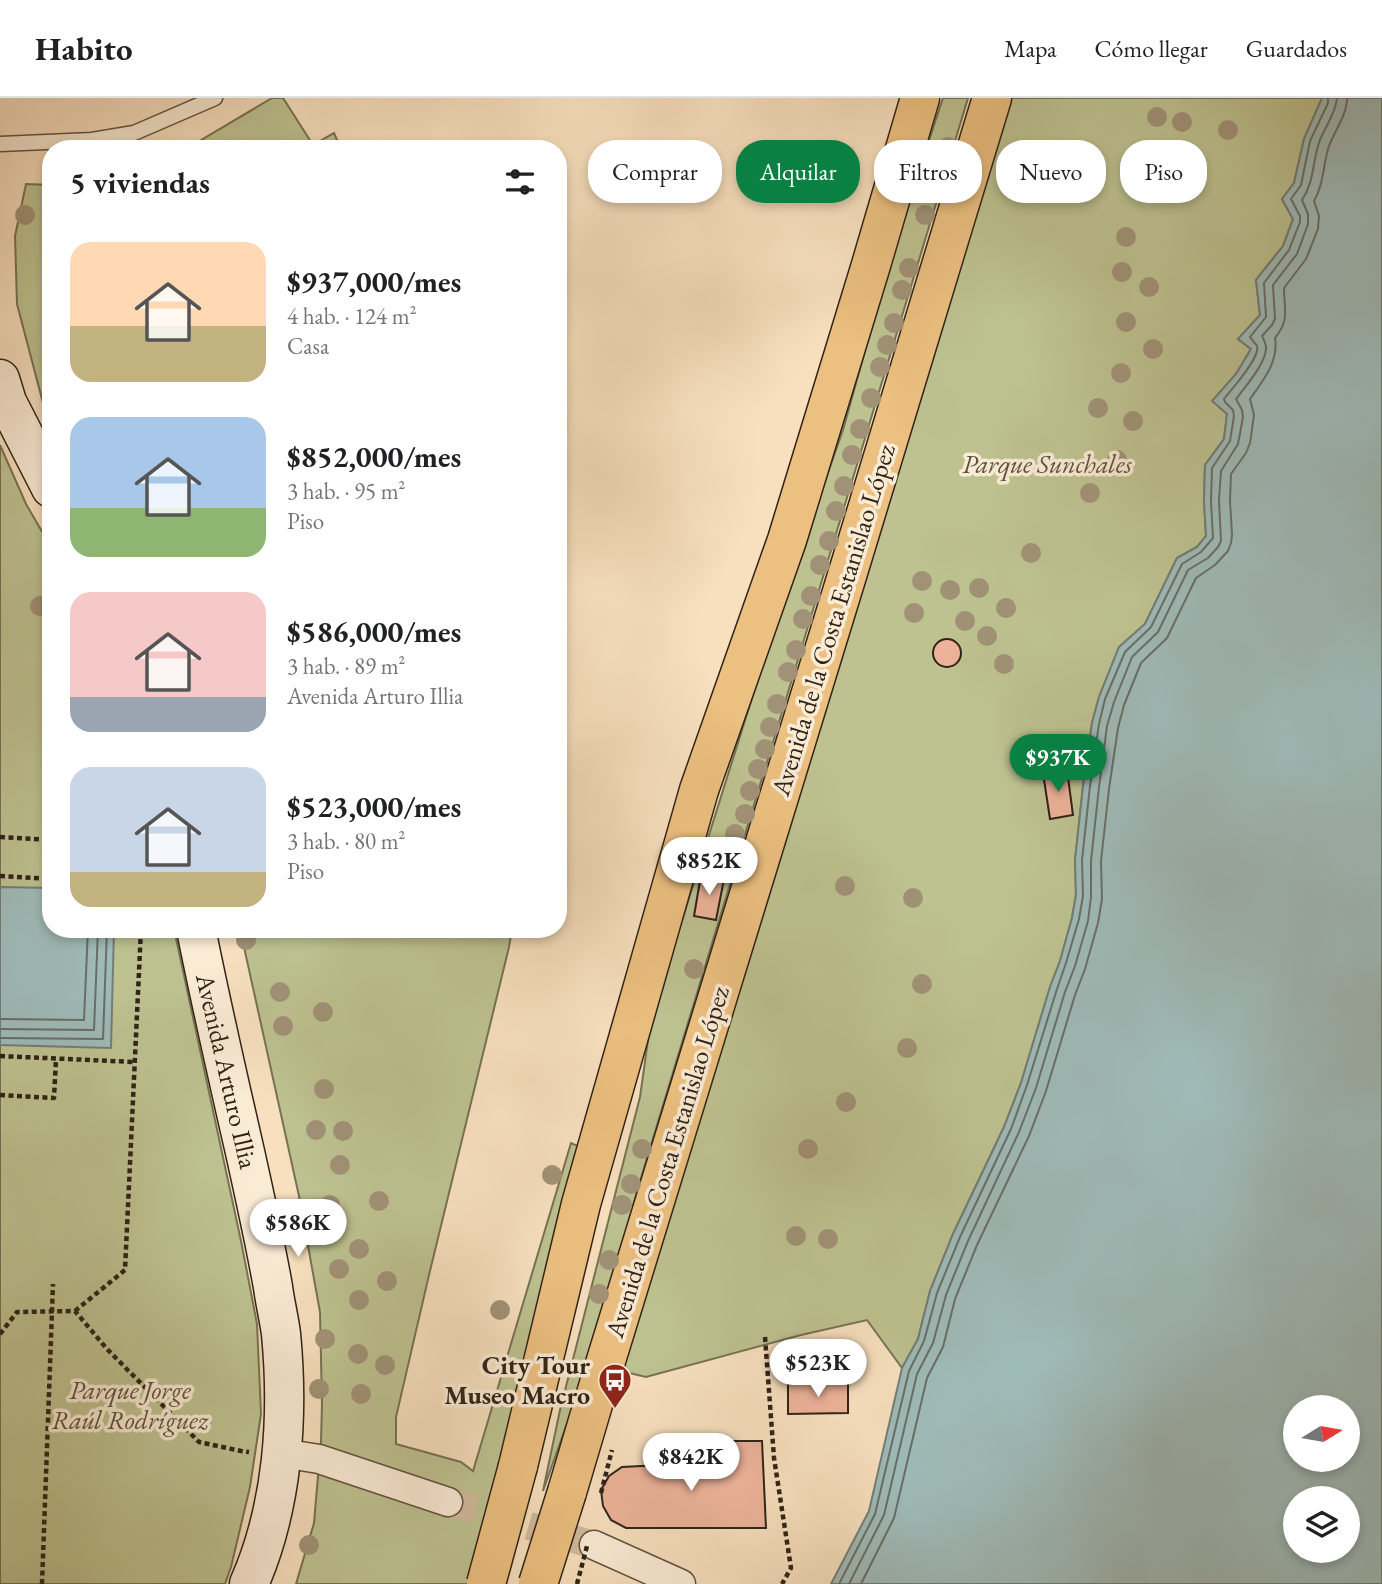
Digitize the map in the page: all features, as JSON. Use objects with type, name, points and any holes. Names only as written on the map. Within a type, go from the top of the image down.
[{"type":"main road","points":[[486,1584],[518,1466],[581,1204],[699,790],[787,540],[872,265],[920,98]]},
{"type":"main road","name":"Avenida de la Costa Estanislao López","points":[[538,1584],[992,98]]},
{"type":"main road","points":[[0,379],[7,402],[42,470]]},
{"type":"main road","name":"Avenida Arturo Illia","points":[[198,938],[264,1239],[281,1333],[284,1398],[282,1453],[273,1509],[249,1584]]},
{"type":"street","points":[[282,1453],[319,1459],[448,1502]]},
{"type":"street","points":[[594,1545],[681,1584]]},
{"type":"lane","points":[[92,140],[134,133],[215,98]]},
{"type":"lane","points":[[0,144],[42,142]]},
{"type":"path","points":[[0,837],[42,839]]},
{"type":"path","points":[[0,876],[42,878]]},
{"type":"path","points":[[0,1334],[17,1312],[75,1311],[125,1270],[141,938]]},
{"type":"path","points":[[0,1056],[135,1062]]},
{"type":"path","points":[[0,1095],[54,1098],[56,1059]]},
{"type":"path","points":[[42,1584],[53,1284]]},
{"type":"path","points":[[75,1311],[107,1349],[199,1442],[241,1451],[282,1453]]},
{"type":"path","points":[[765,1338],[774,1458],[792,1567],[782,1584]]},
{"type":"green space","points":[[272,98],[283,98],[310,140],[201,140]]},
{"type":"green space","points":[[943,98],[968,98],[955,140],[929,140]]},
{"type":"green space","name":"Parque Sunchales","points":[[992,98],[1322,98],[1304,139],[1294,183],[1282,199],[1293,219],[1283,246],[1256,280],[1260,315],[1238,339],[1251,349],[1236,374],[1213,401],[1227,414],[1224,439],[1205,465],[1206,536],[1197,547],[1177,558],[1145,624],[1119,647],[1099,697],[1092,723],[1083,786],[1075,860],[1076,895],[1060,961],[1004,1127],[953,1234],[930,1291],[918,1339],[902,1368],[867,1320],[646,1377],[604,1367],[960,203],[982,203],[982,140],[979,140]]},
{"type":"green space","points":[[334,133],[337,140],[322,140]]},
{"type":"green space","points":[[26,184],[42,185],[42,399],[17,304],[15,236]]},
{"type":"green space","points":[[908,203],[936,203],[638,1188],[593,1350],[543,1491],[560,1410],[640,1097],[651,1019],[782,603],[843,430]]},
{"type":"green space","name":"Parque Jorge Raúl Rodríguez","points":[[0,445],[26,504],[42,532],[42,938],[176,938],[257,1324],[261,1414],[250,1487],[225,1584],[0,1584]]},
{"type":"green space","points":[[242,938],[510,938],[396,1417],[396,1444],[461,1462],[473,1471],[571,1143],[587,1150],[472,1584],[296,1584],[314,1523],[322,1405],[320,1312],[299,1196]]},
{"type":"water","points":[[1322,98],[1382,98],[1382,1584],[831,1584],[869,1511],[902,1368],[918,1339],[930,1291],[953,1234],[1004,1127],[1060,961],[1076,895],[1075,860],[1083,786],[1092,723],[1099,697],[1119,647],[1145,624],[1177,558],[1197,547],[1206,536],[1205,465],[1224,439],[1227,414],[1212,401],[1236,374],[1251,349],[1238,339],[1260,315],[1256,280],[1283,246],[1293,219],[1282,199],[1294,183],[1304,139]]},
{"type":"water","points":[[0,887],[42,888],[42,938],[114,938],[111,1048],[0,1045]]},
{"type":"building","points":[[947,639],[957,643],[961,653],[957,663],[947,667],[937,663],[933,653],[937,643]]},
{"type":"building","points":[[1067,770],[1073,815],[1050,819],[1043,773]]},
{"type":"building","points":[[701,875],[724,879],[716,920],[694,916]]},
{"type":"building","points":[[848,1383],[848,1413],[788,1414],[788,1384]]},
{"type":"building","points":[[733,1441],[762,1441],[766,1528],[626,1528],[611,1520],[603,1506],[601,1490],[609,1476],[622,1467],[719,1462]]},
{"type":"tunnel","points":[[448,1502],[594,1545]]},
{"type":"place","name":"City Tour Museo Macro","points":[[615,1410]]}]
